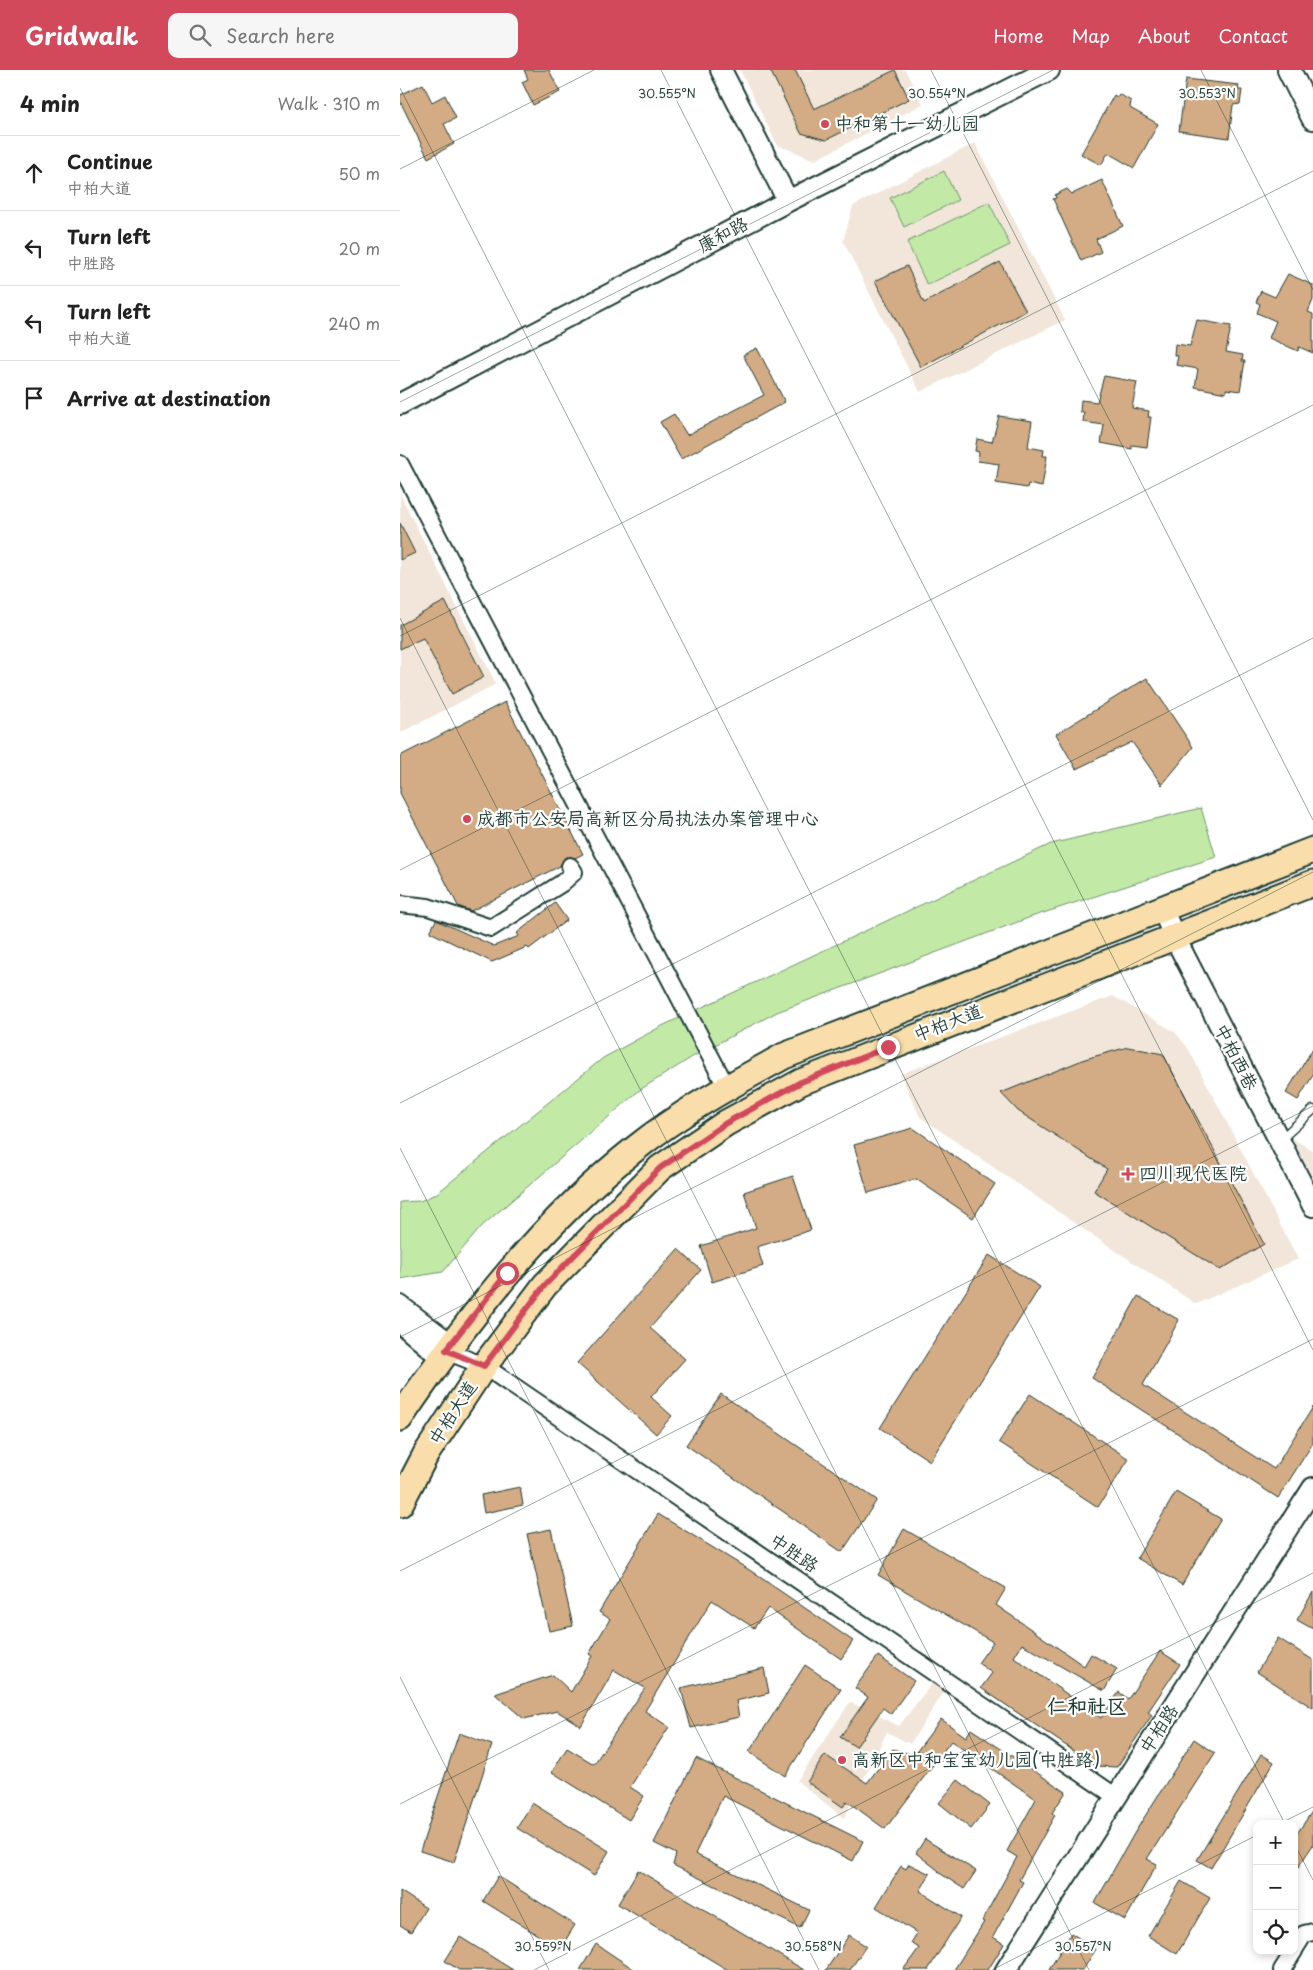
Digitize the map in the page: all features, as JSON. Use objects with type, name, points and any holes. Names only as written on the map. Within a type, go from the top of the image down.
[{"type":"main road","points":[[1289,70],[1313,118]]},
{"type":"main road","name":"中柏大道","points":[[400,1418],[446,1351],[507,1273],[557,1218],[598,1179],[637,1147],[706,1099],[784,1056],[1313,850]]},
{"type":"main road","name":"中柏大道","points":[[400,1504],[426,1454],[484,1366],[545,1285],[660,1168],[726,1123],[801,1082],[1313,883]]},
{"type":"street","points":[[721,70],[788,201]]},
{"type":"street","name":"康和路","points":[[400,404],[788,201],[1049,70]]},
{"type":"street","points":[[400,464],[727,1088]]},
{"type":"street","points":[[400,904],[428,907],[491,928],[562,884],[574,872],[570,866]]},
{"type":"street","name":"中柏西巷","points":[[1162,908],[1174,936],[1313,1206]]},
{"type":"street","points":[[400,1306],[446,1351]]},
{"type":"street","points":[[400,1322],[446,1351]]},
{"type":"street","name":"中胜路","points":[[446,1351],[484,1366],[1115,1796]]},
{"type":"street","name":"中柏路","points":[[1006,1970],[1115,1796],[1313,1488]]},
{"type":"street","points":[[1298,1944],[1304,1934],[1313,1932]]},
{"type":"street","points":[[1282,1970],[1291,1955]]},
{"type":"lane","points":[[1279,1140],[1313,1110]]},
{"type":"shaded area","name":"中和第十一幼儿园","points":[[740,70],[905,70],[923,104],[815,160],[777,145]]},
{"type":"shaded area","points":[[975,143],[1065,320],[920,392],[843,241],[853,206]]},
{"type":"shaded area","points":[[400,494],[496,684],[400,733]]},
{"type":"shaded area","name":"四川现代医院","points":[[1113,996],[1175,1032],[1188,1048],[1298,1259],[1196,1304],[920,1117],[900,1074]]},
{"type":"shaded area","points":[[1292,1138],[1313,1151],[1313,1178]]},
{"type":"shaded area","name":"高新区中和宝宝幼儿园(中胜路)","points":[[932,1683],[946,1689],[910,1744],[887,1732],[844,1818],[797,1781],[850,1702],[899,1726]]},
{"type":"green space","points":[[944,171],[958,200],[904,227],[890,198]]},
{"type":"green space","points":[[989,202],[1010,245],[927,285],[907,242]]},
{"type":"green space","points":[[1201,808],[1216,857],[1031,917],[777,1012],[694,1056],[641,1089],[482,1226],[443,1272],[400,1279],[400,1202],[420,1201],[436,1194],[603,1058],[662,1026],[1051,844]]},
{"type":"building","points":[[524,70],[549,70],[560,92],[533,105],[522,82],[528,79]]},
{"type":"building","points":[[770,70],[795,70],[814,109],[895,70],[909,99],[826,140],[801,133]]},
{"type":"building","points":[[1186,79],[1239,85],[1238,90],[1242,90],[1240,104],[1233,105],[1229,138],[1179,131]]},
{"type":"building","points":[[423,84],[432,102],[445,95],[456,118],[444,124],[454,144],[428,158],[400,101],[400,95]]},
{"type":"building","points":[[1119,94],[1131,101],[1130,108],[1158,124],[1134,168],[1108,153],[1101,165],[1081,154],[1114,95],[1117,97]]},
{"type":"building","points":[[1102,180],[1123,226],[1096,239],[1101,252],[1081,261],[1053,199],[1056,198],[1055,195],[1067,189],[1072,194]]},
{"type":"building","points":[[1000,262],[1026,311],[921,367],[875,281],[907,266],[924,303]]},
{"type":"building","points":[[1288,274],[1313,285],[1313,300],[1308,312],[1313,314],[1313,353],[1299,347],[1298,351],[1269,338],[1276,321],[1257,313],[1260,304],[1256,302],[1261,291],[1275,297]]},
{"type":"building","points":[[1197,320],[1231,326],[1226,352],[1243,355],[1242,361],[1245,361],[1240,391],[1226,389],[1226,393],[1195,387],[1198,369],[1176,365],[1178,356],[1174,355],[1175,344],[1190,346]]},
{"type":"building","points":[[757,348],[785,402],[681,459],[660,422],[674,414],[687,435],[764,395],[743,355]]},
{"type":"building","points":[[1104,376],[1137,382],[1132,408],[1149,411],[1148,417],[1151,417],[1147,447],[1132,445],[1132,449],[1101,443],[1104,425],[1083,422],[1084,412],[1080,412],[1081,400],[1097,402]]},
{"type":"building","points":[[999,416],[1032,421],[1028,447],[1044,450],[1043,456],[1047,456],[1042,487],[1028,484],[1027,488],[996,483],[999,464],[978,461],[979,452],[975,451],[977,439],[992,442]]},
{"type":"building","points":[[400,523],[415,553],[400,560]]},
{"type":"building","points":[[445,601],[484,677],[452,694],[423,638],[400,649],[400,625]]},
{"type":"building","points":[[1147,678],[1193,747],[1162,785],[1132,742],[1076,769],[1056,734]]},
{"type":"building","points":[[505,702],[583,854],[575,858],[565,857],[560,866],[471,911],[458,906],[400,793],[400,756]]},
{"type":"building","points":[[555,903],[567,920],[529,949],[527,947],[492,962],[430,932],[436,920],[494,946],[519,936],[517,933]]},
{"type":"building","points":[[1128,1047],[1163,1054],[1264,1244],[1220,1270],[1094,1191],[1107,1169],[1018,1111],[1001,1093],[1085,1059]]},
{"type":"building","points":[[1313,1048],[1313,1075],[1298,1100],[1286,1093]]},
{"type":"building","points":[[913,1128],[995,1184],[973,1218],[916,1179],[868,1193],[854,1145]]},
{"type":"building","points":[[793,1176],[811,1230],[757,1247],[763,1266],[712,1282],[701,1246],[756,1228],[744,1192]]},
{"type":"building","points":[[678,1249],[701,1270],[650,1328],[685,1359],[651,1397],[672,1416],[656,1434],[577,1363]]},
{"type":"building","points":[[989,1255],[1040,1287],[930,1461],[880,1428]]},
{"type":"building","points":[[1138,1296],[1179,1320],[1143,1385],[1274,1469],[1313,1407],[1313,1443],[1278,1498],[1092,1378]]},
{"type":"building","points":[[721,1394],[877,1500],[842,1552],[686,1445]]},
{"type":"building","points":[[1030,1394],[1129,1459],[1098,1507],[999,1442]]},
{"type":"building","points":[[520,1487],[523,1505],[484,1513],[481,1495]]},
{"type":"building","points":[[1176,1492],[1221,1519],[1182,1585],[1137,1558]]},
{"type":"building","points":[[658,1514],[751,1571],[853,1641],[841,1659],[768,1608],[754,1628],[712,1600],[645,1711],[669,1727],[630,1787],[644,1796],[629,1820],[552,1772],[567,1748],[594,1764],[645,1688],[614,1670],[581,1726],[557,1711],[524,1719],[495,1694],[553,1675],[571,1692],[592,1656],[589,1654],[610,1619],[599,1612]]},
{"type":"building","points":[[551,1529],[573,1626],[549,1631],[527,1534]]},
{"type":"building","points":[[904,1529],[1006,1588],[996,1605],[1084,1666],[1091,1654],[1117,1669],[1104,1691],[1022,1644],[1014,1657],[1101,1718],[1119,1692],[1128,1699],[1160,1651],[1180,1664],[1148,1712],[1152,1715],[1117,1767],[1096,1766],[981,1688],[992,1673],[978,1663],[993,1642],[878,1575]]},
{"type":"building","points":[[1313,1592],[1313,1629],[1297,1620]]},
{"type":"building","points":[[1278,1638],[1313,1660],[1313,1708],[1257,1672]]},
{"type":"building","points":[[878,1656],[914,1681],[891,1714],[883,1708],[856,1747],[840,1737],[868,1697],[855,1688]]},
{"type":"building","points":[[805,1665],[841,1689],[785,1776],[749,1752]]},
{"type":"building","points":[[764,1668],[769,1693],[736,1701],[739,1717],[691,1728],[681,1688]]},
{"type":"building","points":[[941,1719],[966,1737],[971,1729],[1066,1792],[1052,1813],[1055,1815],[1019,1880],[1023,1882],[993,1937],[1004,1944],[988,1970],[954,1970],[984,1922],[982,1921],[1017,1857],[1007,1851],[1036,1799],[951,1741],[885,1829],[847,1801],[843,1807],[807,1782],[825,1755],[867,1783],[893,1749],[914,1755]]},
{"type":"building","points":[[459,1733],[492,1745],[454,1862],[420,1851]]},
{"type":"building","points":[[1194,1739],[1215,1753],[1147,1859],[1157,1864],[1125,1920],[1095,1903],[1135,1832]]},
{"type":"building","points":[[1261,1754],[1274,1762],[1211,1868],[1197,1860]]},
{"type":"building","points":[[696,1758],[863,1841],[853,1861],[723,1796],[695,1854],[809,1910],[800,1928],[673,1865],[676,1854],[654,1843]]},
{"type":"building","points":[[958,1780],[990,1805],[971,1829],[939,1803]]},
{"type":"building","points":[[532,1803],[609,1851],[594,1876],[517,1828]]},
{"type":"building","points":[[1313,1810],[1313,1845],[1298,1867],[1298,1865],[1298,1832]]},
{"type":"building","points":[[925,1839],[976,1871],[964,1889],[938,1872],[916,1853]]},
{"type":"building","points":[[909,1864],[930,1874],[920,1891],[961,1917],[928,1970],[903,1970],[919,1948],[911,1943],[917,1933],[876,1907],[901,1866],[906,1869]]},
{"type":"building","points":[[638,1870],[804,1970],[728,1970],[618,1904]]},
{"type":"building","points":[[498,1876],[575,1925],[560,1949],[483,1901]]},
{"type":"building","points":[[1181,1881],[1210,1898],[1177,1954],[1148,1936]]},
{"type":"building","points":[[400,1891],[426,1908],[411,1932],[400,1925]]},
{"type":"building","points":[[1071,1933],[1096,1949],[1083,1970],[1049,1970]]},
{"type":"building","points":[[849,1935],[866,1946],[850,1970],[826,1970]]},
{"type":"building","points":[[460,1937],[513,1970],[459,1970],[445,1961]]},
{"type":"building","points":[[596,1944],[635,1970],[580,1970]]},
{"type":"place","name":"中和第十一幼儿园","points":[[825,124]]},
{"type":"place","name":"成都市公安局高新区分局执法办案管理中心","points":[[467,819]]},
{"type":"place","name":"四川现代医院","points":[[1128,1174]]},
{"type":"place","name":"高新区中和宝宝幼儿园(中胜路)","points":[[842,1760]]},
{"type":"district","name":"仁和社区","points":[[1087,1706]]},
{"type":"route","points":[[507,1273],[446,1350],[484,1366],[545,1285],[660,1168],[726,1123],[801,1082],[888,1047]]}]
